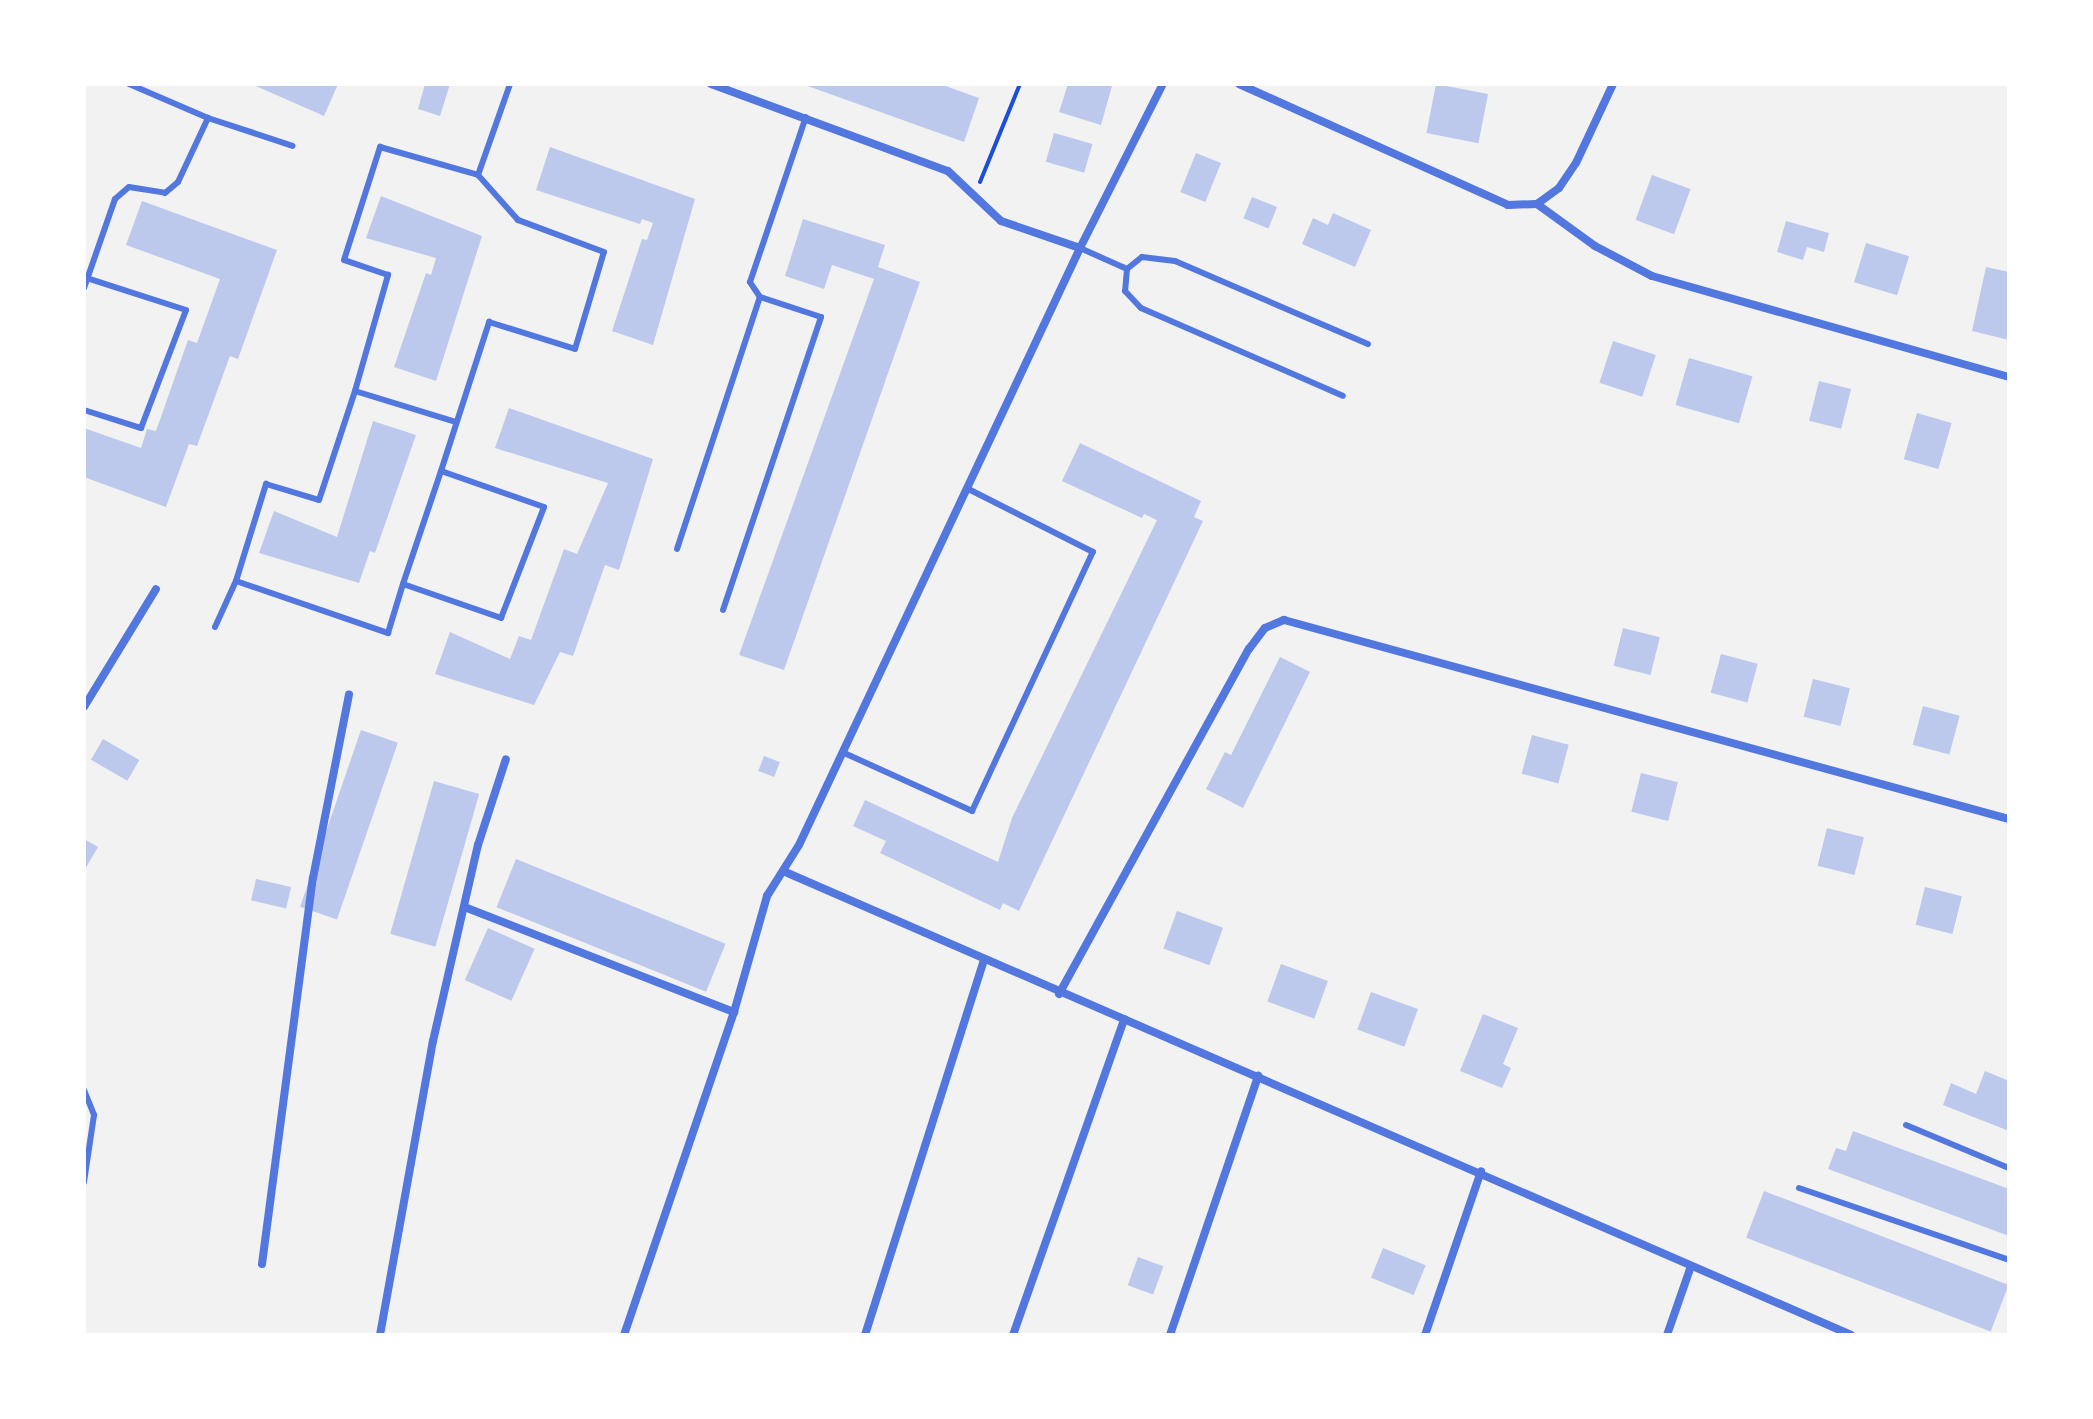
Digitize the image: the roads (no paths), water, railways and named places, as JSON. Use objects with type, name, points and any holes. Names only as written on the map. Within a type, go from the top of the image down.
[{"type":"street","points":[[711,84],[948,171],[1001,221],[1080,248]]},
{"type":"street","points":[[624,1335],[734,1012],[767,896],[783,871],[970,490],[1080,248],[1163,84]]},
{"type":"street","points":[[1239,84],[1508,205],[1537,204],[1559,188],[1576,163],[1613,84]]},
{"type":"street","points":[[1537,204],[1595,246],[1652,276],[2009,377]]},
{"type":"street","points":[[84,707],[156,589]]},
{"type":"street","points":[[1059,994],[1249,649],[1265,628],[1284,620],[2009,819]]},
{"type":"street","points":[[262,1264],[313,878],[349,694]]},
{"type":"street","points":[[380,1335],[433,1041],[467,908],[490,796],[506,759]]},
{"type":"street","points":[[783,871],[983,962],[1481,1171],[1851,1335]]},
{"type":"street","points":[[467,908],[734,1012]]},
{"type":"street","points":[[865,1335],[983,962]]},
{"type":"street","points":[[1013,1335],[1124,1019]]},
{"type":"street","points":[[1170,1335],[1258,1076]]},
{"type":"street","points":[[1425,1335],[1481,1171]]},
{"type":"street","points":[[1667,1335],[1691,1266]]},
{"type":"lane","points":[[129,84],[208,118],[293,146]]},
{"type":"lane","points":[[478,175],[510,84]]},
{"type":"lane","points":[[723,610],[821,317],[760,297],[750,282],[806,117]]},
{"type":"lane","points":[[84,288],[115,199],[129,187],[165,193],[178,182],[208,118]]},
{"type":"lane","points":[[215,627],[236,581],[266,484],[319,500],[355,391],[388,275],[344,260],[380,147],[478,175],[518,220],[604,252],[575,349],[489,322],[388,633],[236,581]]},
{"type":"lane","points":[[1080,248],[1127,269]]},
{"type":"lane","points":[[1343,396],[1141,308],[1125,291],[1127,269],[1142,257],[1175,261],[1368,344]]},
{"type":"lane","points":[[84,410],[141,428],[186,310],[87,278]]},
{"type":"lane","points":[[677,549],[760,297]]},
{"type":"lane","points":[[355,391],[456,422]]},
{"type":"lane","points":[[403,584],[501,618],[544,507],[441,471]]},
{"type":"lane","points":[[842,752],[972,811],[1093,552],[970,490]]},
{"type":"lane","points":[[84,1090],[94,1115],[84,1182]]},
{"type":"lane","points":[[1906,1125],[2009,1168]]},
{"type":"lane","points":[[1799,1188],[2009,1260]]}]
